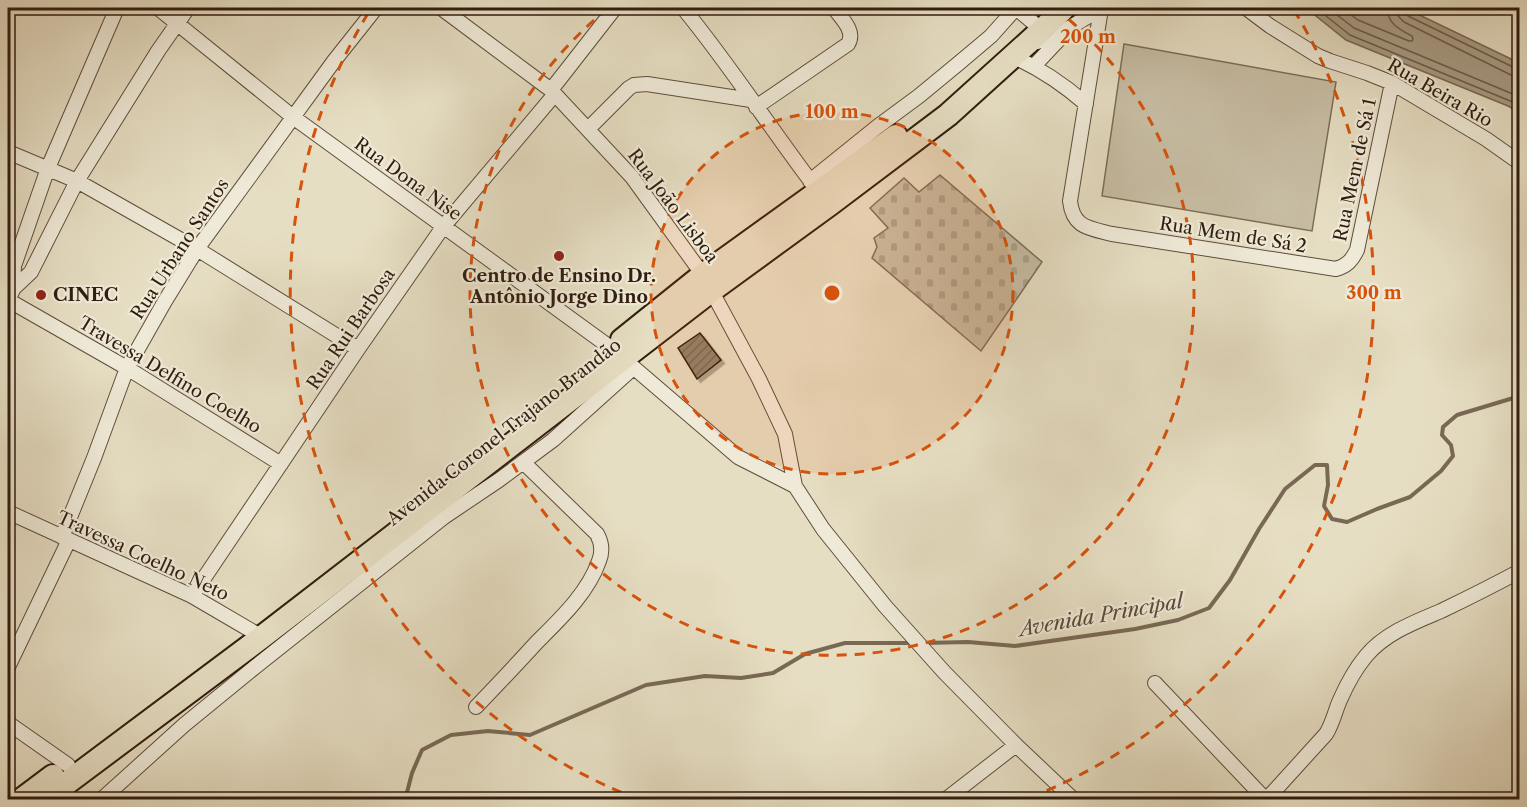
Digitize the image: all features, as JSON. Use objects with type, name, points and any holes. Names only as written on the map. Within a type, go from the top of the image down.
[{"type":"main road","name":"Avenida Coronel Trajano Brandão","points":[[44,800],[374,535],[622,358],[707,283],[819,192],[965,86],[1021,57],[1042,30],[1067,18]]},
{"type":"main road","name":"Avenida Coronel Trajano Brandão","points":[[21,800],[255,632]]},
{"type":"street","points":[[9,298],[14,266],[48,168],[117,8]]},
{"type":"street","name":"Rua Dona Nise","points":[[158,8],[293,117],[622,358]]},
{"type":"street","points":[[9,298],[31,272],[77,181],[176,23],[188,8]]},
{"type":"street","name":"Rua Urbano Santos","points":[[8,667],[66,538],[127,368],[197,249],[334,61],[376,8]]},
{"type":"street","name":"Rua João Lisboa","points":[[441,8],[553,92],[632,177],[707,283],[759,379],[785,434],[795,486]]},
{"type":"street","name":"Rua Rui Barbosa","points":[[192,596],[357,350],[443,227],[553,92],[615,8]]},
{"type":"street","points":[[683,8],[728,65],[819,192],[877,127],[919,96],[991,36],[1016,8],[1042,30]]},
{"type":"street","points":[[588,129],[623,93],[634,85],[647,84],[754,104],[848,44],[851,37],[849,30],[834,8]]},
{"type":"street","points":[[1021,57],[1067,18],[1102,8]]},
{"type":"street","name":"Rua Mem de Sá 2","points":[[1102,8],[1070,201],[1075,219],[1082,225],[1112,234],[1336,269],[1349,263]]},
{"type":"street","name":"Rua Beira Rio","points":[[1246,8],[1318,56],[1392,83],[1486,139],[1520,163]]},
{"type":"street","points":[[1021,57],[1067,18]]},
{"type":"street","points":[[1021,57],[1060,82],[1086,104]]},
{"type":"street","name":"Rua Mem de Sá 1","points":[[1349,263],[1357,250],[1392,83]]},
{"type":"street","points":[[8,152],[77,181],[197,249],[357,350]]},
{"type":"street","name":"Travessa Delfino Coelho","points":[[9,298],[281,464]]},
{"type":"street","points":[[622,358],[738,457],[795,486],[842,554],[924,650],[1016,745],[1074,800]]},
{"type":"street","name":"Avenida Coronel Trajano Brandão","points":[[101,800],[184,725],[255,667],[444,517],[553,440],[622,358]]},
{"type":"street","name":"Avenida Coronel Trajano Brandão","points":[[477,707],[581,594],[601,554],[602,548],[597,534],[523,462]]},
{"type":"street","name":"Travessa Coelho Neto","points":[[8,512],[192,596],[255,632]]},
{"type":"street","points":[[1155,683],[1266,799],[1326,734],[1348,684],[1368,653],[1403,628],[1472,596],[1520,570]]},
{"type":"street","points":[[8,723],[68,765]]},
{"type":"street","points":[[945,800],[1016,745]]},
{"type":"green space","points":[[1124,44],[1336,82],[1312,231],[1102,196]]},
{"type":"green space","points":[[940,175],[1042,262],[981,351],[872,258],[877,247],[874,238],[888,228],[870,208],[904,178],[919,192]]},
{"type":"water","points":[[1306,8],[1405,8],[1509,58],[1519,64],[1519,112],[1346,40]]},
{"type":"building","points":[[700,333],[721,360],[697,379],[678,348]]},
{"type":"waterway","name":"Avenida Principal","points":[[924,643],[968,642],[1015,646],[1135,629],[1178,620],[1209,608],[1230,580],[1285,489],[1315,465],[1327,465],[1328,485],[1324,506],[1332,519],[1347,522],[1410,497],[1441,471],[1453,456],[1451,445],[1442,435],[1443,427],[1457,415],[1520,396]]},
{"type":"waterway","name":"Avenida Principal","points":[[405,800],[412,773],[422,750],[451,735],[488,731],[530,735],[646,685],[705,676],[741,678],[773,673],[805,654],[845,643],[913,643]]},
{"type":"place","name":"Centro de Ensino Dr. Antônio Jorge Dino","points":[[559,256]]},
{"type":"place","name":"CINEC","points":[[41,295]]}]
